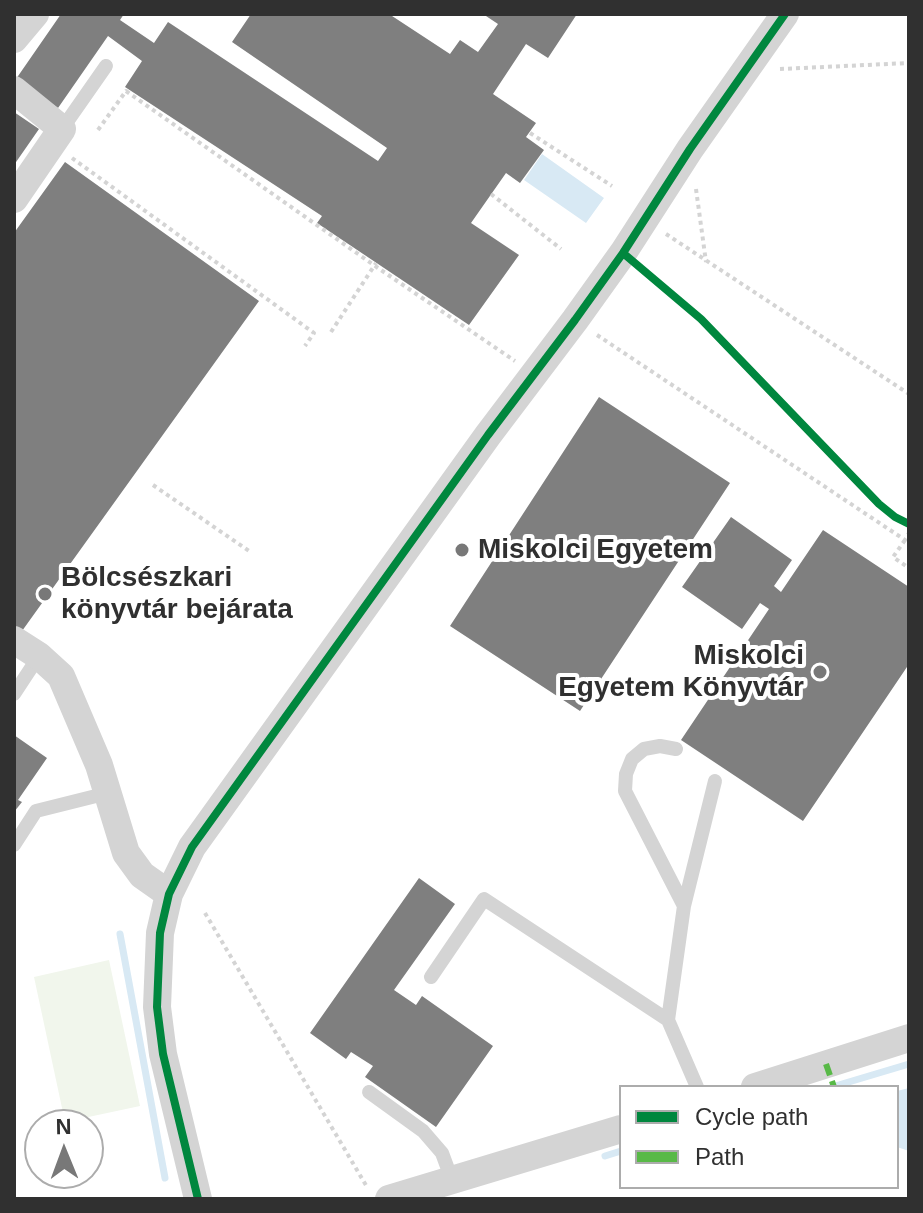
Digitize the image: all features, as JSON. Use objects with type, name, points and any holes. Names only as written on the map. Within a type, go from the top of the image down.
[{"type":"street","points":[[14,39],[35,14]]},
{"type":"street","points":[[198,1199],[163,1054],[157,1007],[160,933],[169,894],[192,847],[496,424],[575,320],[785,14]]},
{"type":"street","points":[[14,90],[70,140],[14,199]]},
{"type":"street","points":[[14,640],[39,656],[61,676],[108,793],[126,853],[142,875],[169,894]]},
{"type":"street","points":[[761,1085],[909,1038]]},
{"type":"street","points":[[389,1199],[619,1130]]},
{"type":"lane","points":[[70,140],[106,66]]},
{"type":"lane","points":[[14,694],[39,656]]},
{"type":"lane","points":[[676,749],[660,746],[644,749],[632,759],[626,774],[625,791],[684,906]]},
{"type":"lane","points":[[696,1085],[668,1020],[684,906],[715,781]]},
{"type":"lane","points":[[14,845],[36,811],[108,793]]},
{"type":"lane","points":[[431,977],[484,899],[668,1020]]},
{"type":"lane","points":[[369,1092],[423,1131],[442,1153],[452,1180]]},
{"type":"path","points":[[747,71],[909,63]]},
{"type":"path","points":[[98,130],[126,91],[516,361],[523,350]]},
{"type":"path","points":[[530,133],[612,186]]},
{"type":"path","points":[[70,140],[72,158],[314,333],[305,346]]},
{"type":"path","points":[[690,149],[706,262]]},
{"type":"path","points":[[491,194],[561,249]]},
{"type":"path","points":[[644,219],[909,394]]},
{"type":"path","points":[[331,332],[376,263]]},
{"type":"path","points":[[575,320],[905,540]]},
{"type":"path","points":[[153,485],[249,551]]},
{"type":"path","points":[[909,533],[893,557],[909,568]]},
{"type":"path","points":[[205,913],[374,1199]]},
{"type":"shaded area","points":[[109,960],[140,1106],[104,1114],[104,1109],[62,1109],[34,977]]},
{"type":"water","points":[[542,154],[604,198],[586,223],[524,180]]},
{"type":"water","points":[[909,1088],[909,1151],[899,1148],[899,1090]]},
{"type":"building","points":[[61,14],[124,14],[120,20],[154,43],[168,22],[378,161],[387,148],[232,42],[251,14],[389,14],[450,54],[460,40],[478,52],[498,24],[483,14],[577,14],[548,58],[526,44],[493,94],[536,123],[526,137],[544,150],[520,183],[506,173],[471,223],[519,255],[469,325],[317,223],[322,216],[125,87],[142,61],[108,36],[58,108],[16,79]]},
{"type":"building","points":[[14,112],[39,129],[14,165]]},
{"type":"building","points":[[65,162],[259,301],[22,631],[14,625],[14,233]]},
{"type":"building","points":[[599,397],[730,483],[580,711],[450,626]]},
{"type":"building","points":[[731,517],[792,560],[774,586],[781,592],[823,530],[909,587],[909,664],[803,821],[681,740],[769,609],[760,603],[742,629],[682,587]]},
{"type":"building","points":[[14,735],[47,758],[18,800],[22,802],[14,812]]},
{"type":"building","points":[[419,878],[455,904],[394,990],[416,1005],[422,996],[493,1046],[436,1127],[365,1077],[373,1066],[351,1052],[346,1059],[310,1033]]},
{"type":"waterway","points":[[120,934],[165,1178]]},
{"type":"waterway","points":[[839,1085],[909,1064]]},
{"type":"waterway","points":[[605,1156],[619,1152]]},
{"type":"marked path","points":[[826,1064],[833,1085]]},
{"type":"cycle path","points":[[198,1199],[163,1054],[157,1007],[160,933],[169,894],[192,847],[623,253],[690,149],[785,14]]},
{"type":"cycle path","points":[[623,253],[701,319],[879,504],[909,524]]},
{"type":"place","name":"Miskolci Egyetem","points":[[462,550]]},
{"type":"place","name":"Bölcsészkari könyvtár bejárata","points":[[45,594]]},
{"type":"place","name":"Miskolci Egyetem Könyvtár","points":[[820,672]]}]
